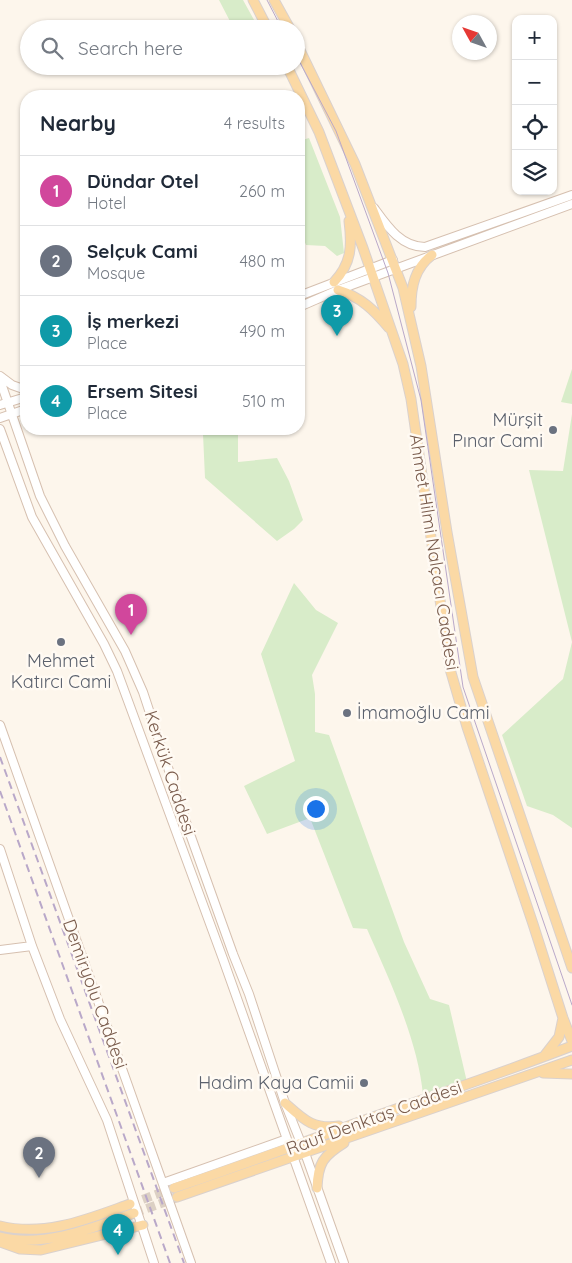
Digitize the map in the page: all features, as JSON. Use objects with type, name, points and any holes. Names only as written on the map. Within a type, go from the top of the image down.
[{"type":"main road","points":[[253,0],[263,20]]},
{"type":"main road","points":[[274,0],[285,20]]},
{"type":"main road","name":"Ahmet Hilmi Nalçacı Caddesi","points":[[305,60],[338,126],[369,201],[395,265],[411,319],[422,366],[447,532],[473,677],[572,968]]},
{"type":"main road","name":"Ahmet Hilmi Nalçacı Caddesi","points":[[291,75],[299,90]]},
{"type":"main road","name":"Ahmet Hilmi Nalçacı Caddesi","points":[[305,103],[316,125],[371,268],[403,364],[411,399],[450,669],[467,727],[572,1041]]},
{"type":"main road","points":[[348,208],[350,251],[343,273],[336,286],[367,304],[391,330]]},
{"type":"main road","points":[[411,319],[411,298],[414,279],[420,266],[432,255]]},
{"type":"main road","points":[[543,1057],[559,1037],[563,1018]]},
{"type":"main road","name":"Rauf Denktaş Caddesi","points":[[292,1153],[302,1144],[354,1124],[572,1046]]},
{"type":"main road","name":"Rauf Denktaş Caddesi","points":[[176,1193],[292,1153],[305,1153],[572,1060]]},
{"type":"main road","points":[[535,1073],[572,1074]]},
{"type":"main road","points":[[286,1103],[315,1126],[334,1127],[354,1124]]},
{"type":"main road","points":[[317,1188],[318,1172],[323,1159],[330,1152],[362,1133]]},
{"type":"main road","points":[[0,1226],[20,1230],[41,1230],[132,1208],[96,1226],[59,1236],[24,1240],[0,1237]]},
{"type":"main road","points":[[0,1242],[20,1249],[40,1250],[142,1225]]},
{"type":"street","points":[[369,201],[385,224],[400,239],[412,245],[425,247],[572,194]]},
{"type":"street","points":[[305,304],[371,268],[395,265],[432,255],[572,204]]},
{"type":"street","points":[[305,294],[374,278],[395,265]]},
{"type":"street","points":[[0,378],[20,388]]},
{"type":"street","name":"Kerkük Caddesi","points":[[0,378],[40,496],[125,652],[142,692],[190,834],[344,1263]]},
{"type":"street","points":[[0,405],[20,399]]},
{"type":"street","points":[[0,418],[20,411]]},
{"type":"street","name":"Kerkük Caddesi","points":[[0,430],[32,517],[104,644],[117,671],[211,931],[223,959],[331,1263]]},
{"type":"street","name":"Demiryolu Caddesi","points":[[0,725],[191,1263]]},
{"type":"street","name":"Demiryolu Caddesi","points":[[0,849],[32,946],[60,1019],[107,1120],[154,1263]]},
{"type":"street","points":[[0,950],[32,946]]},
{"type":"street","points":[[163,1183],[287,1139]]},
{"type":"green space","points":[[219,0],[243,0],[254,20],[229,20]]},
{"type":"green space","points":[[309,138],[340,217],[344,253],[337,256],[325,246],[306,245],[305,243],[305,139]]},
{"type":"green space","points":[[572,369],[572,404],[561,402]]},
{"type":"green space","points":[[572,414],[572,642],[529,470],[563,471]]},
{"type":"green space","points":[[203,435],[238,435],[238,462],[277,458],[289,481],[303,520],[277,541],[205,478]]},
{"type":"green space","points":[[294,583],[316,610],[338,623],[312,675],[315,694],[315,732],[329,735],[404,942],[430,999],[449,1005],[467,1082],[423,1095],[420,1074],[409,1031],[393,989],[367,929],[353,928],[310,818],[267,834],[244,786],[295,761],[261,654]]},
{"type":"green space","points":[[572,642],[572,828],[553,815],[527,806],[502,735],[563,679]]},
{"type":"tunnel","points":[[130,1204],[174,1188]]},
{"type":"tunnel","points":[[134,1213],[176,1198]]},
{"type":"tram line","points":[[267,0],[277,20]]},
{"type":"tram line","points":[[305,72],[336,131],[388,273],[421,400],[463,687],[572,1005]]},
{"type":"railway","points":[[0,757],[184,1263]]},
{"type":"railway","points":[[0,791],[170,1263]]},
{"type":"place","name":"İş merkezi","points":[[337,336]]},
{"type":"place","name":"Mürşit Pınar Cami","points":[[553,430]]},
{"type":"place","name":"Dündar Otel","points":[[131,635]]},
{"type":"place","name":"Mehmet Katırcı Cami","points":[[61,642]]},
{"type":"place","name":"İmamoğlu Cami","points":[[347,713]]},
{"type":"place","name":"Hadim Kaya Camii","points":[[364,1083]]},
{"type":"place","name":"Selçuk Cami","points":[[39,1178]]},
{"type":"place","name":"Ersem Sitesi","points":[[118,1255]]}]
